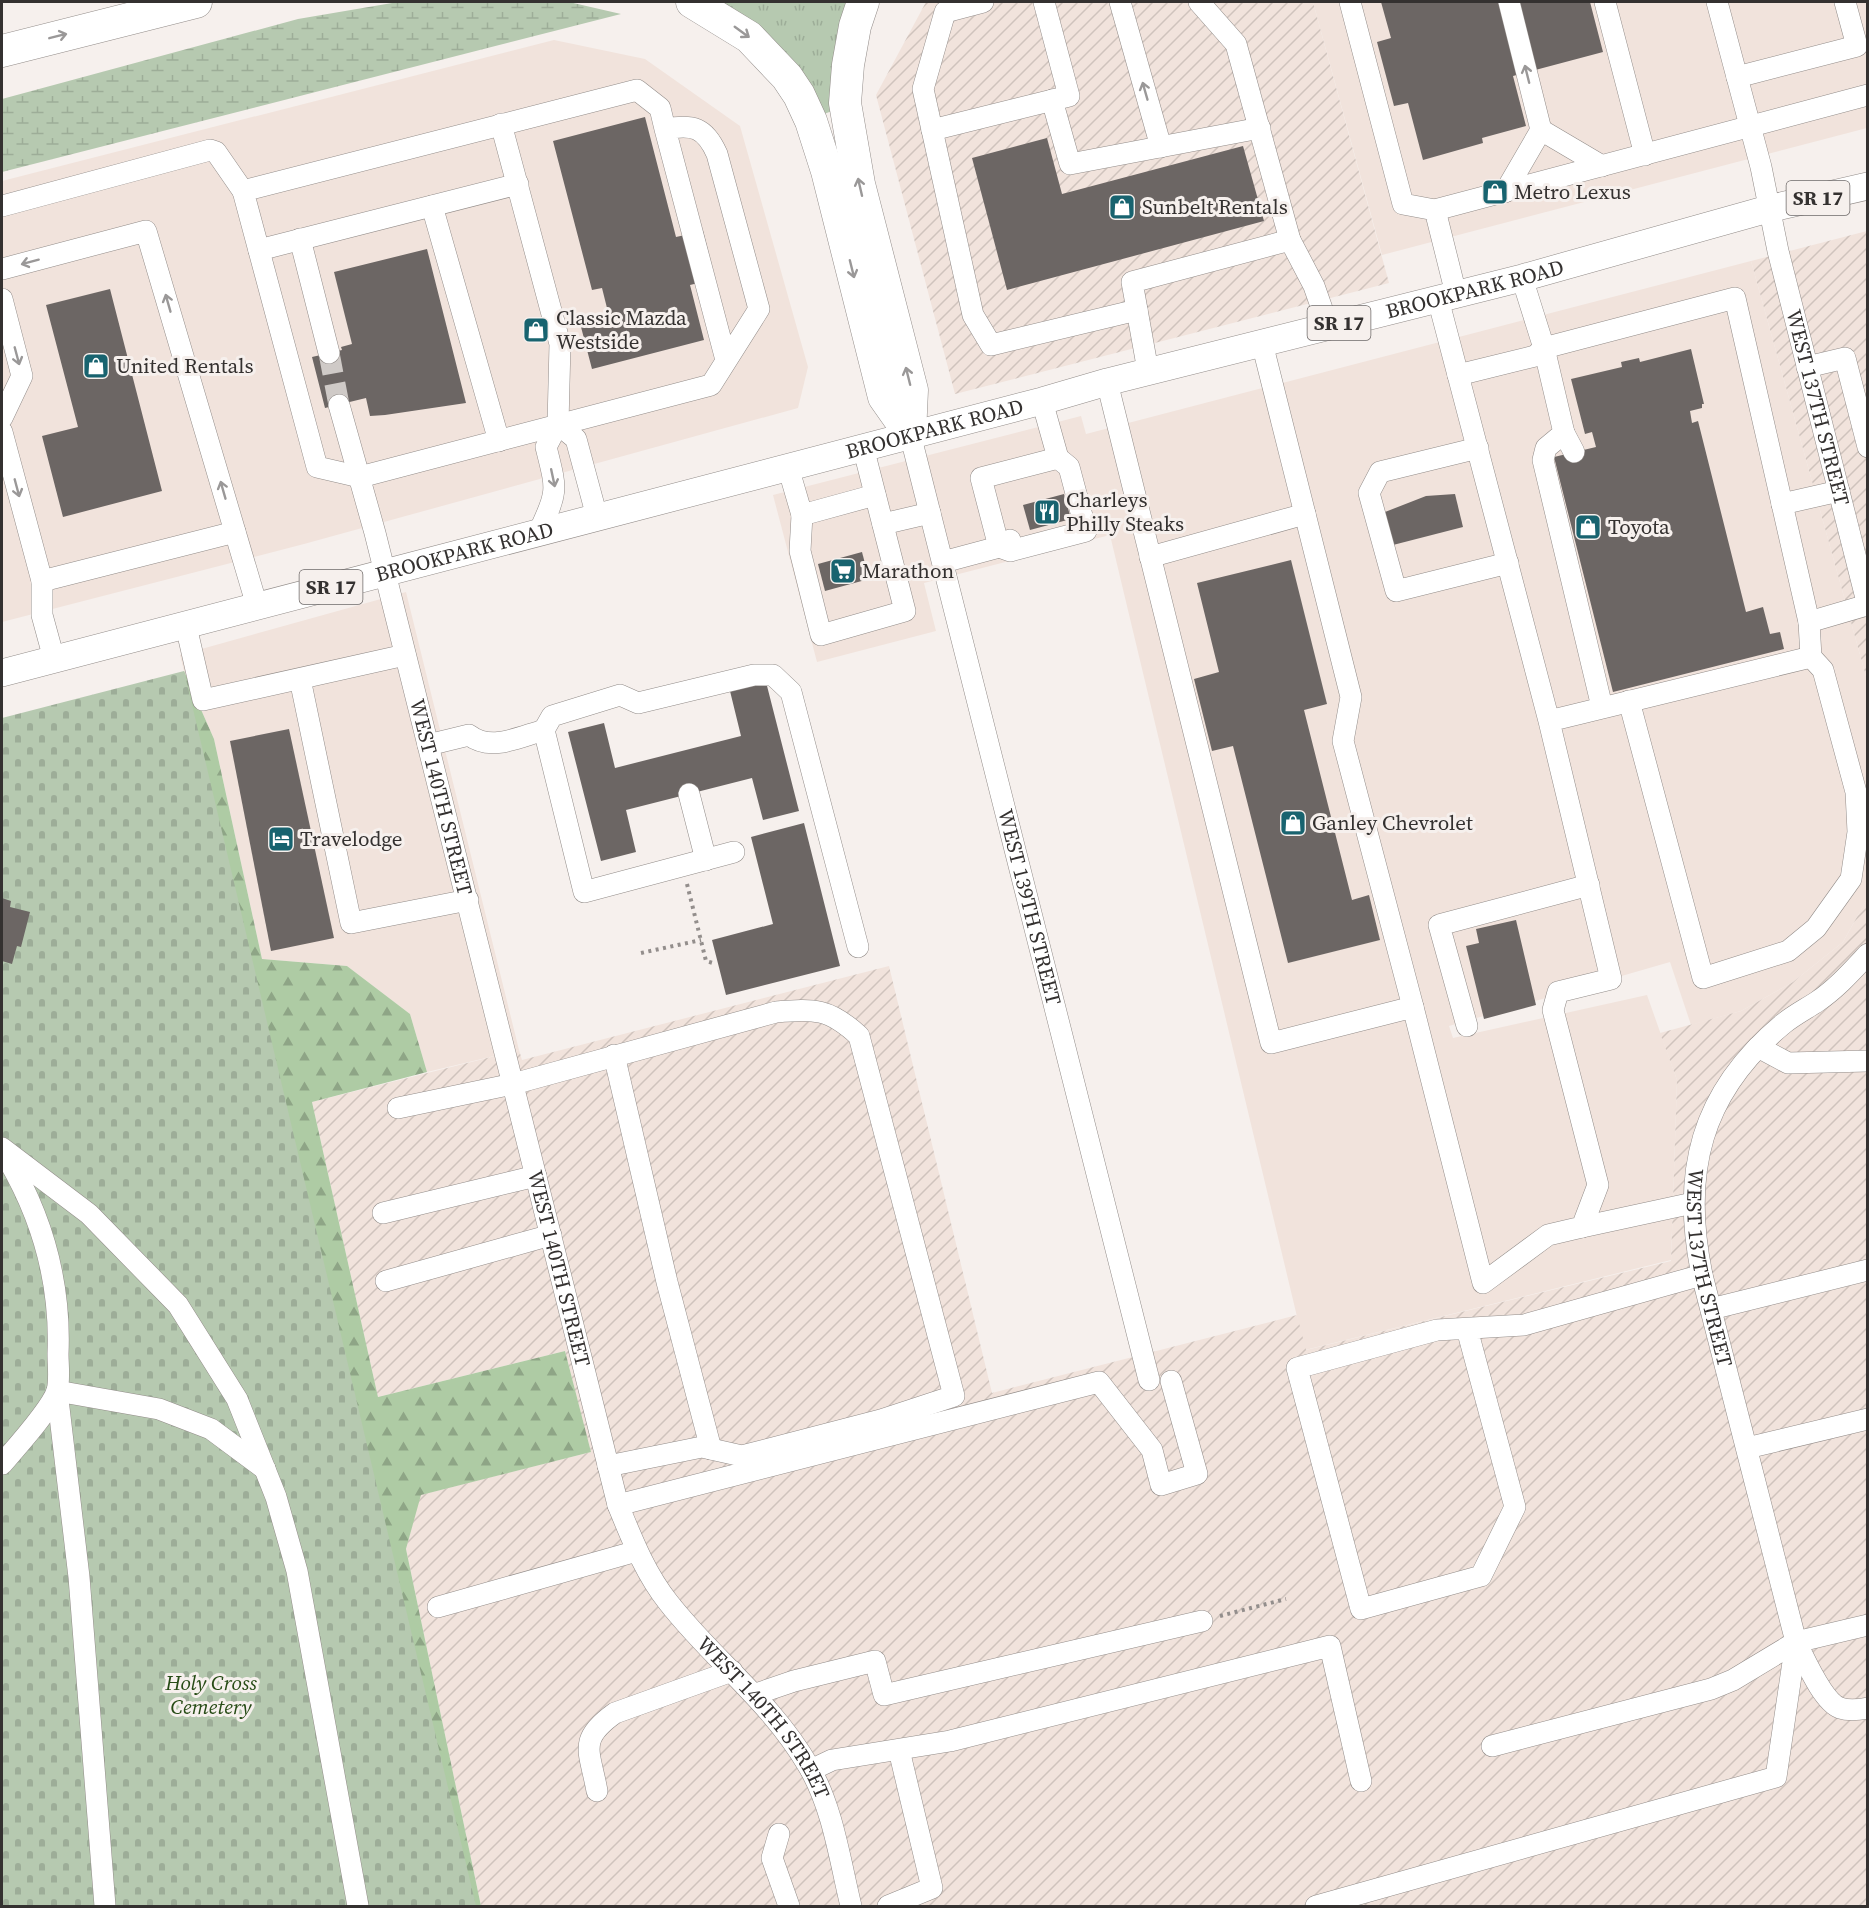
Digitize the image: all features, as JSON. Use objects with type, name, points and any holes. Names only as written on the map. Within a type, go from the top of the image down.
[{"type":"highway","points":[[2,51],[196,2]]},
{"type":"highway","points":[[692,2],[749,37],[787,77],[799,95],[811,121],[827,171],[884,398],[910,434]]},
{"type":"highway","points":[[863,2],[855,26],[848,65],[845,103],[859,184],[912,390],[910,434]]},
{"type":"main road","name":"BROOKPARK ROAD","points":[[2,673],[1042,401],[1107,382],[1522,278],[1768,209],[1868,186]]},
{"type":"street","points":[[983,2],[945,12],[923,89],[973,315],[991,345],[1137,310]]},
{"type":"street","points":[[932,130],[1069,96],[1044,2]]},
{"type":"street","points":[[1120,2],[1161,147]]},
{"type":"street","points":[[1199,2],[1236,44],[1290,240],[1314,286],[1328,326]]},
{"type":"street","points":[[1350,2],[1403,204],[1435,210],[1868,95]]},
{"type":"street","points":[[1505,192],[1541,130],[1509,2]]},
{"type":"street","points":[[1605,2],[1645,155]]},
{"type":"street","name":"WEST 137TH STREET","points":[[1717,2],[1750,127],[1768,209],[1867,605]]},
{"type":"street","points":[[1737,77],[1862,44],[1845,4]]},
{"type":"street","points":[[1845,4],[1868,18]]},
{"type":"street","points":[[243,191],[638,90],[660,108],[726,360]]},
{"type":"street","points":[[1052,100],[1070,164],[1260,128]]},
{"type":"street","points":[[501,124],[560,344],[558,424],[546,447],[556,486],[554,501],[539,532]]},
{"type":"street","points":[[2,206],[210,150],[216,152],[243,191],[317,467],[360,477],[711,385],[759,309],[717,154],[710,137],[697,129],[683,126],[665,129]]},
{"type":"street","points":[[1541,130],[1602,166]]},
{"type":"street","points":[[259,250],[518,184]]},
{"type":"street","points":[[432,206],[498,441]]},
{"type":"street","points":[[1435,210],[1458,375],[1550,721],[1611,979],[1558,992],[1553,1010],[1598,1185],[1582,1227]]},
{"type":"street","points":[[2,269],[147,231],[257,606]]},
{"type":"street","points":[[300,239],[329,353]]},
{"type":"street","points":[[1148,372],[1132,282],[1290,240]]},
{"type":"street","points":[[1522,278],[1544,348],[1568,454]]},
{"type":"street","points":[[1458,375],[1534,356],[1544,348],[1735,298],[1809,621],[1811,657],[1823,670],[1856,792],[1858,832],[1851,879],[1816,928],[1788,951],[1703,978],[1629,701]]},
{"type":"street","points":[[2,299],[22,375],[2,418]]},
{"type":"street","points":[[1262,343],[1351,697],[1343,741],[1483,1283],[1548,1235],[1693,1203]]},
{"type":"street","points":[[1807,368],[1845,358],[1868,447]]},
{"type":"street","points":[[1107,382],[1271,1043],[1413,1007]]},
{"type":"street","points":[[943,562],[999,548],[1010,551],[1086,531],[1069,467],[1058,458],[1042,401]]},
{"type":"street","name":"WEST 140TH STREET","points":[[339,405],[360,477],[468,900],[618,1505],[637,1551],[668,1601],[756,1694],[786,1730],[811,1770],[833,1831],[851,1906]]},
{"type":"street","points":[[558,424],[576,439],[597,517]]},
{"type":"street","points":[[2,432],[42,581],[42,615],[54,659]]},
{"type":"street","points":[[1564,433],[1546,448],[1543,460],[1602,707]]},
{"type":"street","name":"WEST 139TH STREET","points":[[910,434],[1149,1380]]},
{"type":"street","points":[[788,467],[802,515],[800,550],[821,635],[905,611],[863,447]]},
{"type":"street","points":[[1478,448],[1380,472],[1369,493],[1396,591],[1508,562]]},
{"type":"street","points":[[999,548],[981,478],[1058,458]]},
{"type":"street","points":[[1782,504],[1839,491]]},
{"type":"street","points":[[802,515],[875,495]]},
{"type":"street","points":[[883,524],[930,513]]},
{"type":"street","points":[[1150,557],[1305,514]]},
{"type":"street","points":[[42,581],[235,532]]},
{"type":"street","points":[[1809,621],[1867,605]]},
{"type":"street","points":[[186,626],[203,700],[405,655]]},
{"type":"street","points":[[1550,721],[1811,657]]},
{"type":"street","points":[[734,852],[584,892],[544,730],[552,716],[620,695],[638,703],[754,675],[773,675],[791,692],[858,947]]},
{"type":"street","points":[[300,680],[351,923],[468,900]]},
{"type":"street","points":[[428,745],[469,735],[478,742],[492,744],[544,730]]},
{"type":"street","points":[[689,794],[706,860]]},
{"type":"street","points":[[1467,1026],[1439,925],[1589,885]]},
{"type":"street","name":"WEST 137TH STREET","points":[[1796,1642],[1702,1275],[1695,1241],[1693,1203],[1701,1140],[1727,1088],[1758,1047],[1784,1023],[1820,1000],[1847,977],[1868,954]]},
{"type":"street","points":[[398,1108],[513,1084],[776,1012],[811,1009],[840,1018],[859,1036],[954,1396],[881,1420],[742,1456],[702,1448],[608,1466]]},
{"type":"street","points":[[1758,1047],[1788,1063],[1868,1061]]},
{"type":"street","points":[[614,1055],[667,1282],[711,1449]]},
{"type":"street","points":[[105,1906],[79,1577],[57,1391],[59,1317],[50,1254],[27,1190],[2,1148],[89,1214],[178,1305],[237,1399],[276,1497],[297,1571],[358,1906]]},
{"type":"street","points":[[383,1213],[536,1176]]},
{"type":"street","points":[[386,1281],[551,1235]]},
{"type":"street","points":[[1711,1310],[1868,1270]]},
{"type":"street","points":[[1467,1329],[1515,1507],[1481,1576],[1361,1609],[1297,1368],[1437,1330],[1524,1325],[1702,1275]]},
{"type":"street","points":[[618,1505],[1099,1382],[1152,1450],[1161,1485],[1197,1474],[1172,1381]]},
{"type":"street","points":[[2,1464],[27,1436],[57,1391]]},
{"type":"street","points":[[57,1391],[101,1401],[159,1409],[211,1430],[266,1470]]},
{"type":"street","points":[[1747,1448],[1868,1419]]},
{"type":"street","points":[[438,1606],[637,1551]]},
{"type":"street","points":[[756,1694],[794,1681],[875,1661],[885,1695],[1202,1621]]},
{"type":"street","points":[[1492,1746],[1711,1689],[1733,1680],[1796,1642],[1868,1625]]},
{"type":"street","points":[[1796,1642],[1826,1696],[1838,1707],[1853,1710],[1868,1708]]},
{"type":"street","points":[[1316,1906],[1345,1903],[1776,1777],[1796,1642]]},
{"type":"street","points":[[811,1770],[832,1761],[950,1741],[1330,1646],[1361,1781]]},
{"type":"street","points":[[597,1791],[588,1741],[592,1731],[602,1722],[615,1713],[732,1671]]},
{"type":"street","points":[[888,1906],[932,1888],[899,1750]]},
{"type":"street","points":[[779,1833],[772,1858],[789,1906]]},
{"type":"path","points":[[686,883],[706,961],[716,964]]},
{"type":"path","points":[[641,953],[701,940]]},
{"type":"path","points":[[1202,1621],[1286,1599]]},
{"type":"shaded area","points":[[926,2],[1313,2],[1389,283],[955,394],[876,95]]},
{"type":"shaded area","name":"Metro Lexus","points":[[1313,2],[1867,2],[1867,128],[1382,255]]},
{"type":"shaded area","points":[[554,40],[645,59],[740,126],[808,367],[798,408],[304,544],[2,622],[2,181]]},
{"type":"shaded area","points":[[1867,231],[1867,680],[1751,261]]},
{"type":"shaded area","points":[[1751,261],[1867,680],[1867,899],[1843,942],[1793,982],[1741,1011],[1691,1025],[1670,962],[1449,1026],[1453,1038],[1647,995],[1677,1080],[1671,1260],[1305,1350],[1110,535],[924,583],[936,631],[817,662],[773,495],[1081,416],[1086,434]]},
{"type":"shaded area","points":[[406,592],[519,1050],[427,1072],[410,1014],[347,966],[262,959],[214,739],[184,671],[180,655]]},
{"type":"shaded area","points":[[1867,899],[1867,1906],[481,1906],[406,1549],[420,1495],[591,1452],[565,1351],[378,1397],[312,1102],[519,1050],[522,1060],[889,966],[992,1393],[1297,1315],[1306,1350],[1671,1261],[1677,1080],[1660,1033],[1741,1011],[1793,982],[1843,942]]},
{"type":"green space","points":[[398,2],[569,2],[621,14],[2,172],[2,99],[298,19]]},
{"type":"green space","points":[[713,2],[852,2],[835,110],[821,115]]},
{"type":"green space","points":[[184,671],[214,739],[262,959],[347,966],[410,1014],[427,1072],[312,1102],[378,1397],[565,1351],[591,1452],[421,1495],[406,1549],[481,1906],[435,1906],[134,741]]},
{"type":"green space","name":"Holy Cross Cemetery","points":[[184,671],[476,1906],[2,1906],[2,718]]},
{"type":"building","points":[[1381,2],[1590,2],[1603,52],[1513,76],[1526,126],[1482,138],[1483,143],[1423,160],[1408,103],[1394,106],[1377,42],[1391,38]]},
{"type":"building","points":[[645,117],[676,237],[703,231],[715,279],[690,285],[704,340],[592,369],[581,327],[610,320],[602,288],[592,290],[553,141]]},
{"type":"building","name":"Sunbelt Rentals","points":[[1047,138],[1062,194],[1243,146],[1264,221],[1007,290],[972,158]]},
{"type":"building","points":[[427,249],[466,403],[370,416],[366,398],[325,408],[312,357],[342,350],[341,347],[352,344],[334,272]]},
{"type":"building","name":"United Rentals","points":[[110,289],[162,491],[63,517],[42,436],[78,427],[46,305]]},
{"type":"building","points":[[1691,349],[1704,404],[1702,408],[1690,411],[1692,423],[1698,421],[1746,612],[1763,607],[1770,634],[1780,632],[1784,649],[1613,692],[1554,457],[1596,447],[1592,432],[1585,434],[1571,379],[1622,367],[1621,362],[1639,358],[1640,362]]},
{"type":"building","name":"Charleys Philly Steaks","points":[[1064,494],[1071,519],[1030,530],[1023,505]]},
{"type":"building","points":[[1455,494],[1463,527],[1393,545],[1385,512],[1426,496]]},
{"type":"building","name":"Marathon","points":[[862,552],[869,579],[825,591],[818,564]]},
{"type":"building","name":"Ganley Chevrolet","points":[[1291,560],[1327,704],[1304,710],[1352,900],[1369,895],[1380,940],[1288,963],[1233,746],[1212,751],[1194,679],[1219,672],[1197,583]]},
{"type":"building","points":[[766,682],[799,811],[763,820],[752,778],[626,810],[636,852],[601,861],[568,732],[604,723],[615,768],[741,736],[730,691]]},
{"type":"building","name":"Travelodge","points":[[289,729],[334,938],[271,951],[230,741]]},
{"type":"building","points":[[804,823],[840,966],[726,995],[712,940],[773,924],[751,837]]},
{"type":"building","points":[[2,898],[11,901],[10,907],[30,912],[21,947],[17,946],[12,964],[2,961]]},
{"type":"building","points":[[1516,920],[1536,1005],[1484,1019],[1466,946],[1479,943],[1476,929]]},
{"type":"tunnel","points":[[329,353],[339,405]]},
{"type":"place","name":"Metro Lexus","points":[[1495,192]]},
{"type":"place","name":"Sunbelt Rentals","points":[[1122,207]]},
{"type":"place","name":"Classic Mazda Westside","points":[[536,330]]},
{"type":"place","name":"United Rentals","points":[[96,366]]},
{"type":"place","name":"Charleys Philly Steaks","points":[[1047,512]]},
{"type":"place","name":"Toyota","points":[[1588,527]]},
{"type":"place","name":"Marathon","points":[[843,571]]},
{"type":"place","name":"Ganley Chevrolet","points":[[1293,823]]},
{"type":"place","name":"Travelodge","points":[[281,839]]}]
